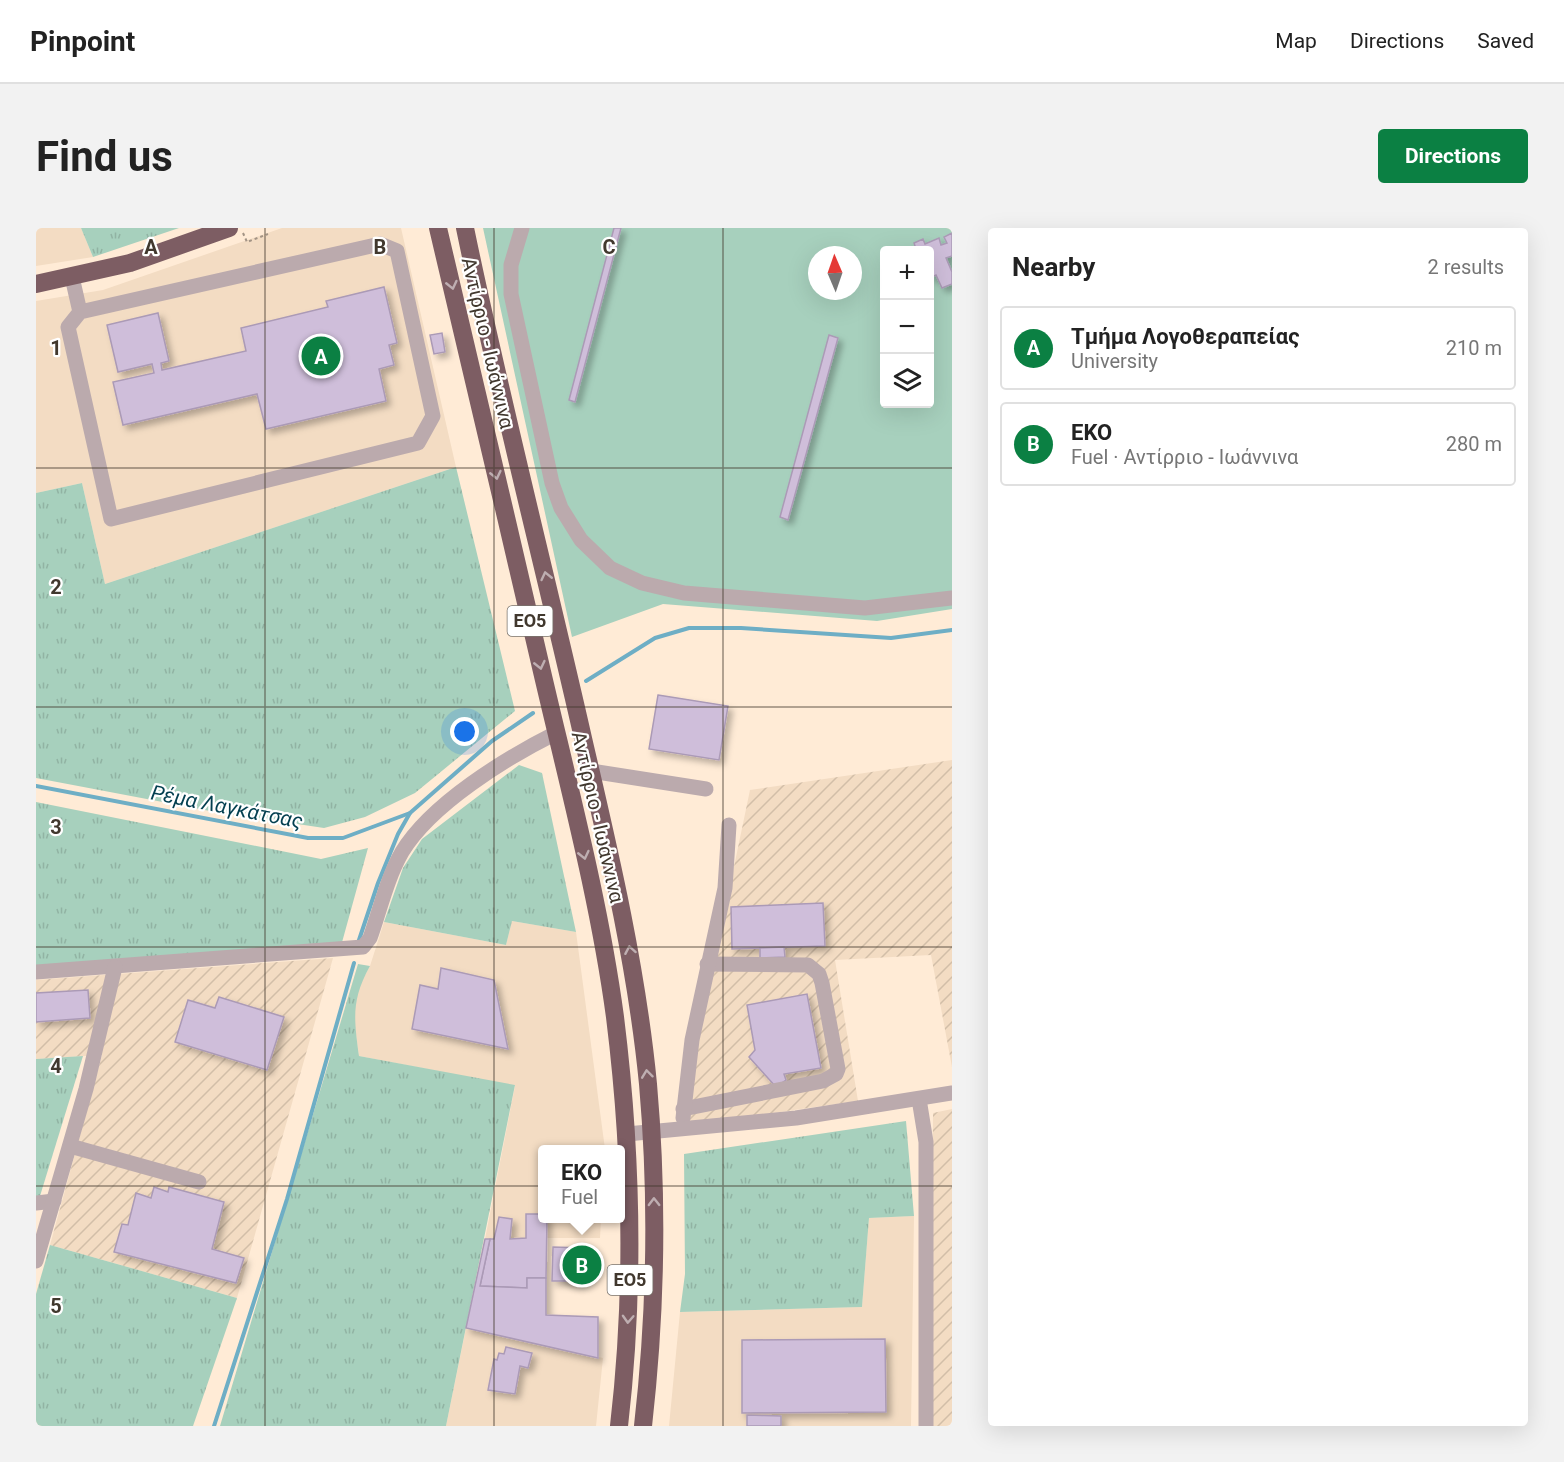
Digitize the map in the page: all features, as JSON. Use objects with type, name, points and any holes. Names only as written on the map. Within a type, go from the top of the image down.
[{"type":"highway","points":[[36,285],[130,263],[229,228]]},
{"type":"highway","name":"Αντίρριο - Ιωάννινα","points":[[438,228],[585,859],[608,977],[627,1134],[631,1224],[630,1290],[619,1426]]},
{"type":"highway","name":"Αντίρριο - Ιωάννινα","points":[[465,228],[591,771],[632,961],[651,1133],[654,1217],[653,1305],[643,1426]]},
{"type":"street","points":[[522,228],[511,264],[511,294],[552,483],[561,507],[581,540],[610,568],[642,583],[696,594],[865,608],[952,598]]},
{"type":"street","points":[[380,244],[397,251],[434,416],[418,443],[111,519],[68,327],[80,312],[380,244]]},
{"type":"street","points":[[72,278],[80,312]]},
{"type":"street","points":[[36,972],[363,947],[370,938],[401,853],[419,830],[506,760],[556,733]]},
{"type":"street","points":[[591,771],[706,789]]},
{"type":"street","points":[[682,1130],[692,1040],[725,888],[729,825]]},
{"type":"street","points":[[683,1109],[823,1081],[836,1074],[838,1070],[822,983],[814,968],[808,965],[707,964]]},
{"type":"street","points":[[36,1261],[86,1089],[115,967]]},
{"type":"street","points":[[627,1134],[796,1119],[952,1093]]},
{"type":"street","points":[[919,1099],[926,1142],[926,1426]]},
{"type":"street","points":[[70,1146],[199,1182]]},
{"type":"street","points":[[36,1203],[54,1202]]},
{"type":"path","points":[[241,228],[247,242],[268,234]]},
{"type":"shaded area","points":[[36,228],[81,228],[93,257],[36,266]]},
{"type":"shaded area","points":[[282,228],[401,228],[456,467],[105,584],[82,483],[36,493],[36,301],[103,290]]},
{"type":"shaded area","points":[[952,760],[952,1067],[931,955],[835,960],[858,1101],[688,1125],[690,1077],[750,790]]},
{"type":"shaded area","points":[[512,921],[576,932],[604,1145],[538,1145],[538,1223],[601,1223],[600,1238],[547,1238],[546,1278],[527,1278],[526,1238],[485,1239],[515,1086],[359,1056],[353,1013],[360,984],[370,966],[384,922],[506,945]]},
{"type":"shaded area","points":[[333,958],[237,1298],[50,1245],[102,1055],[36,1059],[36,980]]},
{"type":"shaded area","points":[[952,1109],[952,1426],[931,1426],[933,1113]]},
{"type":"shaded area","points":[[914,1216],[911,1426],[669,1426],[680,1312],[862,1307],[869,1218]]},
{"type":"shaded area","points":[[466,1328],[603,1358],[596,1426],[446,1426]]},
{"type":"green space","points":[[81,228],[179,228],[93,257]]},
{"type":"green space","points":[[483,228],[952,228],[952,609],[877,621],[663,604],[572,637]]},
{"type":"green space","points":[[456,467],[515,711],[415,793],[365,817],[324,828],[210,811],[36,778],[36,493],[82,483],[105,584]]},
{"type":"green space","points":[[519,765],[542,773],[576,932],[512,921],[506,945],[384,922],[403,868],[422,839]]},
{"type":"green space","points":[[36,802],[321,859],[368,848],[341,946],[36,966]]},
{"type":"green space","points":[[358,964],[370,966],[360,989],[355,1010],[359,1056],[515,1085],[446,1426],[220,1426]]},
{"type":"green space","points":[[83,1056],[40,1196],[36,1196],[36,1059]]},
{"type":"green space","points":[[906,1121],[914,1216],[869,1218],[862,1307],[680,1312],[685,1274],[684,1154]]},
{"type":"green space","points":[[50,1245],[237,1298],[193,1426],[36,1426],[36,1294]]},
{"type":"building","points":[[614,228],[621,228],[575,402],[569,400]]},
{"type":"building","points":[[952,233],[952,256],[946,258],[952,272],[952,284],[942,288],[936,275],[934,276],[934,246],[915,246],[914,243],[923,239],[925,244],[939,238],[941,245],[947,243],[944,237]]},
{"type":"building","points":[[384,287],[397,343],[389,345],[394,365],[379,369],[386,401],[266,429],[257,394],[123,425],[113,382],[154,373],[152,364],[118,372],[107,325],[158,313],[169,361],[161,363],[162,370],[246,351],[241,328],[328,307],[326,301]]},
{"type":"building","points":[[442,333],[445,352],[434,354],[430,335]]},
{"type":"building","points":[[829,335],[838,338],[788,520],[780,517]]},
{"type":"building","points":[[658,695],[728,706],[719,760],[649,749]]},
{"type":"building","points":[[823,903],[825,946],[732,949],[731,907]]},
{"type":"building","points":[[784,947],[785,957],[760,958],[760,948]]},
{"type":"building","points":[[441,968],[494,980],[508,1049],[412,1029],[420,985],[438,989]]},
{"type":"building","points":[[88,990],[90,1018],[36,1022],[36,993]]},
{"type":"building","points":[[807,994],[821,1068],[784,1074],[786,1080],[776,1087],[749,1057],[755,1050],[747,1005]]},
{"type":"building","points":[[219,997],[284,1017],[267,1070],[175,1042],[188,1000],[215,1008]]},
{"type":"building","points":[[154,1187],[168,1192],[169,1187],[224,1202],[212,1249],[244,1258],[236,1283],[114,1252],[122,1224],[128,1225],[136,1193],[151,1198]]},
{"type":"building","points":[[526,1214],[538,1214],[538,1223],[547,1223],[546,1278],[527,1278],[527,1288],[480,1286],[490,1239],[494,1239],[499,1217],[512,1219],[510,1239],[526,1238]]},
{"type":"building","points":[[485,1239],[490,1239],[480,1286],[527,1288],[527,1278],[546,1278],[546,1315],[598,1317],[598,1358],[466,1328]]},
{"type":"building","points":[[553,1247],[583,1248],[583,1281],[552,1281]]},
{"type":"building","points":[[885,1339],[886,1412],[742,1413],[742,1340]]},
{"type":"building","points":[[506,1347],[532,1353],[528,1368],[520,1366],[515,1394],[488,1390],[494,1359],[497,1360],[499,1353],[504,1354]]},
{"type":"building","points":[[747,1415],[781,1416],[781,1426],[747,1426]]},
{"type":"waterway","points":[[586,681],[655,638],[689,628],[741,628],[891,638],[952,630]]},
{"type":"waterway","points":[[358,943],[378,883],[398,834],[410,813],[492,741],[533,713]]},
{"type":"waterway","name":"Ρέμα Λαγκάτσας","points":[[36,786],[308,838],[343,838],[410,813]]},
{"type":"waterway","points":[[214,1426],[287,1199],[354,963]]},
{"type":"place","name":"Τμήμα Λογοθεραπείας","points":[[321,356]]},
{"type":"place","name":"EKO","points":[[582,1265]]}]
